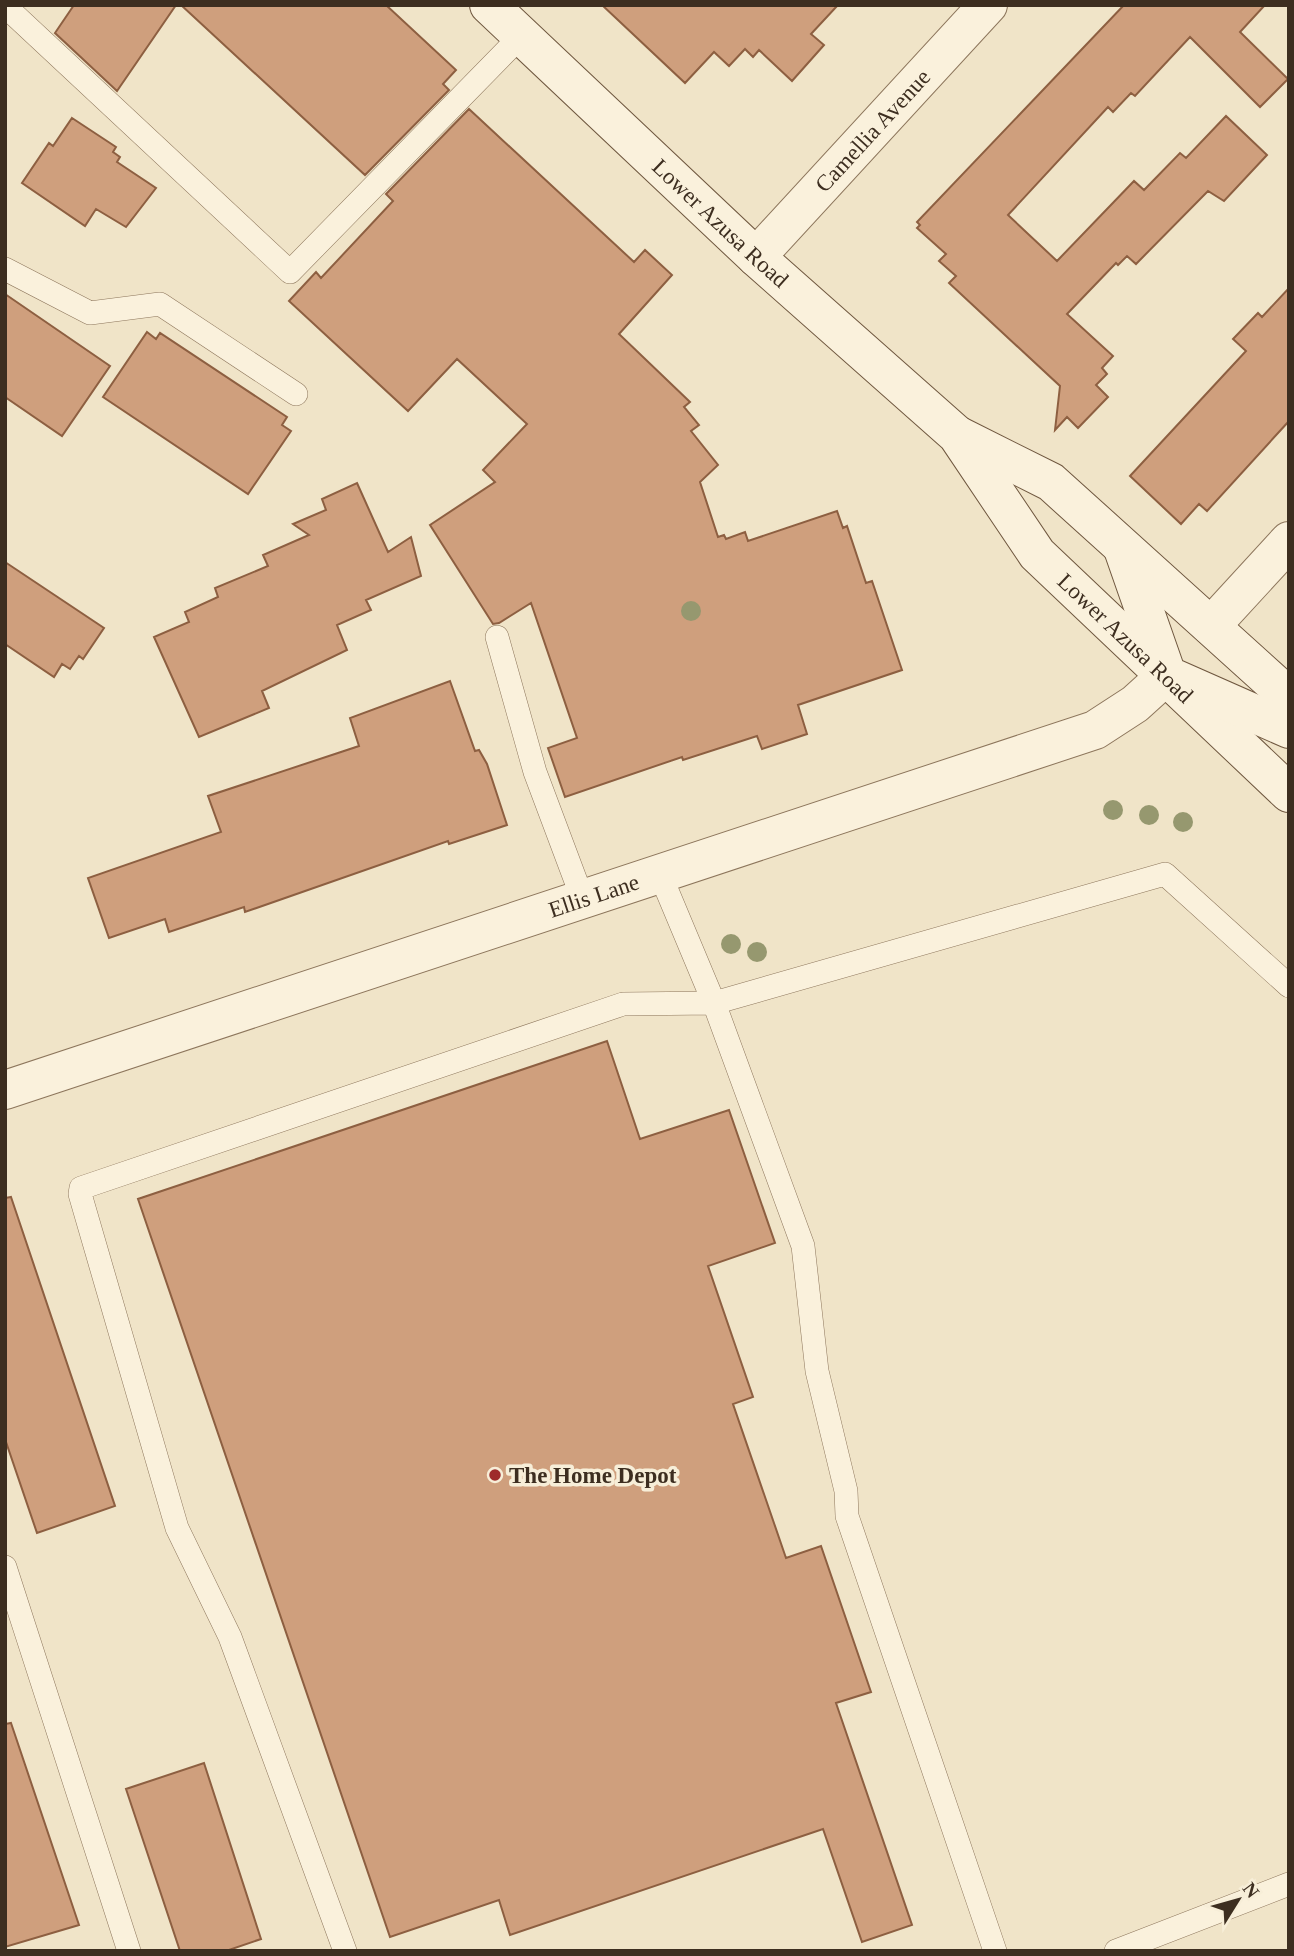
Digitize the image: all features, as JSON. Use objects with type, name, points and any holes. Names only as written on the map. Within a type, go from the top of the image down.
[{"type":"main road","name":"Camellia Avenue","points":[[756,257],[988,5]]},
{"type":"main road","name":"Lower Azusa Road","points":[[491,6],[756,257],[957,435],[1037,554],[1167,674],[1289,793]]},
{"type":"main road","name":"Lower Azusa Road","points":[[957,435],[1051,482],[1289,697]]},
{"type":"main road","points":[[1211,626],[1289,541]]},
{"type":"main road","points":[[1122,547],[1167,674],[1289,729]]},
{"type":"main road","name":"Ellis Lane","points":[[5,1090],[1095,730],[1135,704],[1167,674]]},
{"type":"lane","points":[[5,6],[289,272],[522,36]]},
{"type":"lane","points":[[5,269],[90,313],[160,304],[296,394]]},
{"type":"lane","points":[[497,637],[535,772],[583,900]]},
{"type":"lane","points":[[660,874],[714,1003],[803,1246],[817,1371],[846,1491],[847,1516],[995,1951]]},
{"type":"lane","points":[[345,1951],[230,1637],[177,1528],[80,1194],[82,1188],[622,1004],[714,1003],[1165,874],[1289,986]]},
{"type":"lane","points":[[5,1567],[129,1951]]},
{"type":"lane","points":[[1116,1951],[1289,1884]]},
{"type":"building","points":[[74,5],[176,5],[117,91],[55,33]]},
{"type":"building","points":[[181,5],[386,5],[456,70],[443,84],[449,90],[365,175]]},
{"type":"building","points":[[602,5],[838,5],[811,34],[824,45],[792,81],[759,50],[753,57],[745,49],[729,66],[714,52],[685,83]]},
{"type":"building","points":[[1124,5],[1265,5],[1240,32],[1288,79],[1260,107],[1190,37],[1135,96],[1131,93],[1113,112],[1108,107],[1008,215],[1057,261],[1134,181],[1144,190],[1180,153],[1186,158],[1226,116],[1267,155],[1224,201],[1208,191],[1136,264],[1127,256],[1118,265],[1116,263],[1067,314],[1113,356],[1102,368],[1107,374],[1096,385],[1108,397],[1078,428],[1067,417],[1055,430],[1060,386],[949,283],[956,276],[939,261],[946,254],[917,228],[920,225],[917,222]]},
{"type":"building","points":[[469,109],[634,262],[645,250],[672,275],[619,334],[690,402],[684,407],[699,425],[691,431],[718,465],[700,482],[718,537],[724,535],[726,539],[745,532],[748,541],[837,511],[843,528],[847,526],[866,583],[872,581],[902,670],[798,705],[807,734],[762,749],[757,736],[683,760],[682,757],[565,797],[548,748],[577,738],[531,603],[493,624],[430,525],[495,482],[483,470],[527,424],[457,359],[408,411],[289,301],[316,272],[321,278],[393,201],[386,194]]},
{"type":"building","points":[[72,118],[116,147],[113,152],[120,157],[117,162],[156,188],[126,227],[96,209],[85,226],[22,183],[49,143],[53,146]]},
{"type":"building","points":[[1289,288],[1289,421],[1207,511],[1199,504],[1181,524],[1130,476],[1246,351],[1233,339],[1258,313],[1262,317]]},
{"type":"building","points":[[5,294],[110,366],[62,436],[5,397]]},
{"type":"building","points":[[147,332],[156,339],[160,333],[287,417],[282,425],[291,431],[248,494],[103,397]]},
{"type":"building","points":[[357,483],[388,552],[411,537],[421,576],[366,600],[371,610],[337,625],[347,650],[262,691],[269,708],[199,737],[154,637],[189,622],[185,612],[218,597],[215,588],[268,566],[263,555],[309,535],[293,524],[326,510],[322,499]]},
{"type":"building","points":[[5,562],[104,628],[83,659],[79,656],[70,669],[62,664],[54,677],[5,644]]},
{"type":"building","points":[[450,681],[475,751],[479,750],[487,764],[507,825],[449,844],[448,841],[245,912],[244,907],[169,932],[165,919],[109,938],[88,878],[221,832],[208,796],[359,746],[350,718]]},
{"type":"building","name":"The Home Depot","points":[[607,1041],[640,1139],[729,1110],[775,1243],[708,1266],[753,1397],[733,1404],[786,1558],[821,1546],[871,1692],[836,1703],[912,1925],[862,1942],[823,1829],[510,1935],[499,1900],[390,1937],[138,1199]]},
{"type":"building","points":[[11,1197],[115,1506],[37,1533],[5,1439],[5,1198]]},
{"type":"building","points":[[11,1723],[79,1925],[5,1947],[5,1724]]},
{"type":"building","points":[[204,1763],[261,1939],[226,1951],[180,1951],[126,1789]]},
{"type":"place","name":"The Home Depot","points":[[495,1475]]}]
